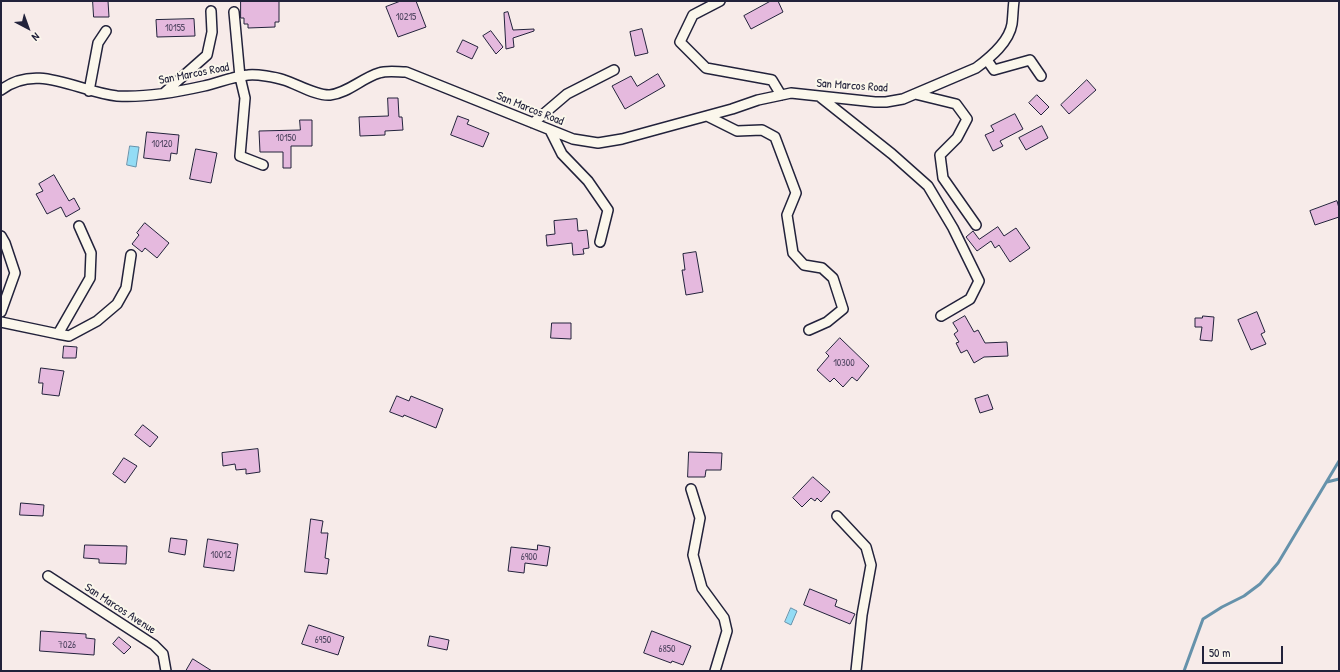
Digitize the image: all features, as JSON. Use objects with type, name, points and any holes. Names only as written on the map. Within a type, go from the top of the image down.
[{"type":"street","points":[[720,1],[693,15],[680,42],[706,68],[772,80],[781,95]]},
{"type":"street","name":"San Marcos Road","points":[[1,90],[10,83],[23,79],[40,78],[57,80],[89,91],[117,96],[142,96],[197,88],[248,75],[282,80],[320,94],[329,95],[343,91],[379,73],[406,72],[573,139],[598,143],[622,139],[707,116],[758,100],[791,93],[886,102],[903,99],[976,68],[987,60],[1004,43],[1012,25],[1014,1]]},
{"type":"street","points":[[164,93],[207,55],[212,32],[211,11]]},
{"type":"street","points":[[234,12],[240,77],[245,98],[240,156],[263,165]]},
{"type":"street","points":[[89,91],[98,43],[106,31]]},
{"type":"street","points":[[987,60],[994,70],[1030,60],[1041,76]]},
{"type":"street","points":[[533,123],[567,94],[614,70]]},
{"type":"street","points":[[915,94],[956,104],[967,120],[957,138],[940,155],[943,178],[976,225]]},
{"type":"street","points":[[819,96],[892,154],[928,186],[953,228],[980,281],[970,299],[941,316]]},
{"type":"street","points":[[707,116],[737,131],[762,130],[775,136],[796,193],[787,215],[793,253],[804,265],[822,268],[833,278],[843,309],[827,322],[809,330]]},
{"type":"street","points":[[550,130],[562,154],[588,181],[608,210],[600,242]]},
{"type":"street","points":[[58,334],[90,278],[91,253],[79,226]]},
{"type":"street","points":[[1,236],[5,243],[15,273],[1,312]]},
{"type":"street","points":[[1,322],[69,336],[97,321],[117,304],[126,288],[131,255]]},
{"type":"street","points":[[691,489],[700,518],[693,555],[702,588],[724,618],[727,631],[715,671]]},
{"type":"street","points":[[837,516],[866,547],[872,565],[862,615],[856,671]]},
{"type":"street","name":"San Marcos Avenue","points":[[48,576],[154,645],[164,654],[166,671]]},
{"type":"water","points":[[130,146],[139,147],[136,167],[127,165]]},
{"type":"water","points":[[791,608],[797,611],[791,625],[785,622]]},
{"type":"building","points":[[93,1],[108,1],[109,17],[94,17]]},
{"type":"building","points":[[241,1],[279,1],[279,22],[275,22],[275,27],[248,28],[248,24],[244,24],[244,18],[241,18]]},
{"type":"building","points":[[401,1],[416,1],[426,27],[398,37],[386,7]]},
{"type":"building","points":[[771,1],[778,1],[783,12],[751,29],[744,16]]},
{"type":"building","points":[[508,12],[513,30],[534,29],[534,31],[513,38],[514,47],[506,49],[504,13]]},
{"type":"building","points":[[194,19],[195,36],[157,37],[156,20]]},
{"type":"building","points":[[642,29],[648,53],[635,56],[630,32]]},
{"type":"building","points":[[491,31],[503,47],[496,54],[483,36]]},
{"type":"building","points":[[463,40],[478,47],[472,59],[457,52]]},
{"type":"building","points":[[658,74],[665,86],[625,109],[612,86],[631,76],[637,86]]},
{"type":"building","points":[[1087,80],[1096,90],[1069,114],[1061,105]]},
{"type":"building","points":[[1037,95],[1049,107],[1041,115],[1029,103]]},
{"type":"building","points":[[388,98],[398,98],[399,117],[402,117],[403,130],[385,131],[385,135],[360,136],[359,117],[388,116]]},
{"type":"building","points":[[1015,114],[1023,129],[1000,141],[1003,146],[993,151],[985,135],[994,131],[991,126]]},
{"type":"building","points":[[458,116],[469,120],[467,124],[489,133],[483,147],[451,135]]},
{"type":"building","points":[[300,120],[312,120],[312,146],[291,146],[291,168],[283,168],[283,152],[260,152],[259,131],[300,130]]},
{"type":"building","points":[[1042,126],[1048,138],[1026,150],[1019,138]]},
{"type":"building","points":[[147,132],[179,135],[177,154],[171,153],[170,161],[144,158]]},
{"type":"building","points":[[196,149],[217,153],[211,183],[190,179]]},
{"type":"building","points":[[54,175],[69,201],[74,198],[80,209],[66,217],[61,207],[47,214],[36,194],[43,191],[39,184]]},
{"type":"building","points":[[1337,201],[1339,217],[1315,225],[1310,211]]},
{"type":"building","points":[[577,219],[578,231],[587,230],[589,248],[583,249],[584,254],[573,255],[572,243],[547,246],[546,235],[555,234],[554,221]]},
{"type":"building","points":[[145,223],[169,243],[157,258],[145,248],[142,252],[132,244],[139,235],[137,233]]},
{"type":"building","points":[[998,227],[1004,236],[1016,228],[1030,248],[1010,262],[999,245],[995,248],[991,241],[977,251],[966,237],[973,231],[979,239]]},
{"type":"building","points":[[696,252],[703,292],[686,295],[682,270],[685,270],[683,254]]},
{"type":"building","points":[[1257,312],[1265,332],[1261,334],[1266,344],[1251,350],[1238,320]]},
{"type":"building","points":[[965,316],[974,332],[978,330],[985,343],[1007,342],[1008,356],[984,357],[974,363],[967,350],[961,353],[956,343],[959,342],[954,334],[958,331],[953,323]]},
{"type":"building","points":[[1203,316],[1214,317],[1212,341],[1200,340],[1202,327],[1195,327],[1195,318],[1202,318]]},
{"type":"building","points":[[552,323],[571,323],[571,339],[551,338]]},
{"type":"building","points":[[840,338],[869,366],[857,381],[852,377],[843,387],[834,378],[830,382],[817,370],[829,356],[826,353]]},
{"type":"building","points":[[64,346],[77,347],[76,358],[63,358]]},
{"type":"building","points":[[41,368],[64,371],[59,396],[42,394],[43,383],[39,383]]},
{"type":"building","points":[[988,395],[993,409],[980,413],[975,399]]},
{"type":"building","points":[[397,396],[409,401],[411,396],[443,409],[436,428],[404,415],[403,417],[390,412]]},
{"type":"building","points":[[143,425],[158,437],[150,447],[135,435]]},
{"type":"building","points":[[258,449],[260,472],[246,474],[246,469],[236,470],[235,464],[223,466],[222,453]]},
{"type":"building","points":[[689,452],[722,453],[721,470],[706,470],[705,477],[688,477]]},
{"type":"building","points":[[124,458],[137,466],[125,483],[113,474]]},
{"type":"building","points":[[813,477],[830,492],[821,502],[817,498],[815,501],[811,498],[802,507],[793,498]]},
{"type":"building","points":[[21,503],[44,505],[43,516],[20,515]]},
{"type":"building","points":[[311,519],[323,521],[321,533],[328,533],[325,558],[329,559],[327,574],[305,572]]},
{"type":"building","points":[[171,538],[187,540],[185,555],[169,552]]},
{"type":"building","points":[[208,539],[238,544],[234,571],[204,567]]},
{"type":"building","points":[[85,545],[127,546],[126,564],[99,563],[99,559],[84,558]]},
{"type":"building","points":[[538,545],[550,547],[547,566],[525,563],[524,573],[508,571],[511,547],[537,550]]},
{"type":"building","points":[[810,589],[837,600],[835,606],[855,614],[850,624],[804,605]]},
{"type":"building","points":[[309,625],[344,637],[338,655],[302,644]]},
{"type":"building","points":[[41,631],[86,634],[86,638],[95,639],[94,655],[40,651]]},
{"type":"building","points":[[652,631],[691,646],[683,665],[672,661],[671,663],[644,653]]},
{"type":"building","points":[[430,636],[449,640],[447,650],[428,646]]},
{"type":"building","points":[[119,637],[131,647],[124,654],[113,644]]},
{"type":"building","points":[[193,659],[212,671],[186,671]]},
{"type":"waterway","points":[[1184,671],[1203,619],[1244,596],[1260,584],[1278,563],[1339,461]]},
{"type":"waterway","points":[[1327,482],[1339,479]]}]
